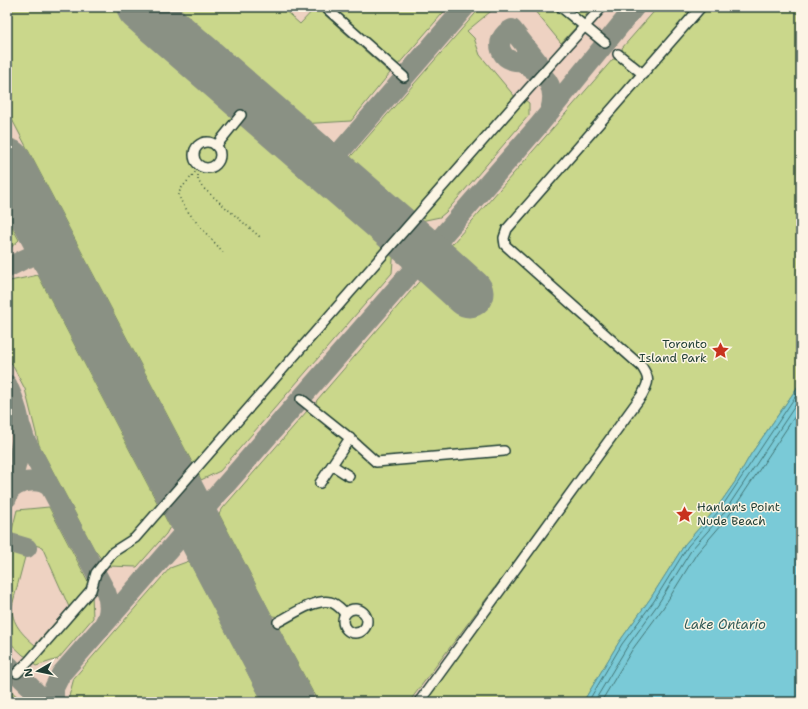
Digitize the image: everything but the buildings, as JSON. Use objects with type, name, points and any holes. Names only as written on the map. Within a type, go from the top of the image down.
[{"type":"lane","points":[[325,7],[404,77]]},
{"type":"lane","points":[[561,7],[605,43]]},
{"type":"lane","points":[[17,674],[91,590],[96,573],[104,562],[114,552],[135,538],[514,105],[602,7]]},
{"type":"lane","points":[[419,702],[638,401],[648,384],[648,376],[642,367],[505,245],[504,238],[507,229],[701,7]]},
{"type":"lane","points":[[618,54],[643,74]]},
{"type":"lane","points":[[216,146],[241,115]]},
{"type":"lane","points":[[208,142],[216,146],[220,154],[218,162],[215,166],[207,168],[199,165],[194,158],[197,147],[200,144],[208,142]]},
{"type":"lane","points":[[301,399],[350,438],[376,462],[504,450]]},
{"type":"lane","points":[[320,483],[350,438]]},
{"type":"lane","points":[[332,465],[349,476]]},
{"type":"lane","points":[[278,622],[315,603],[324,601],[331,602],[345,613]]},
{"type":"path","points":[[199,165],[197,175],[200,184],[260,237]]},
{"type":"path","points":[[199,165],[182,188],[179,196],[198,224],[225,254]]},
{"type":"shaded area","points":[[7,7],[716,7],[668,377],[432,702],[7,702]]},
{"type":"green space","points":[[7,7],[116,7],[386,241],[387,245],[195,468],[7,110]]},
{"type":"green space","points":[[166,7],[281,7],[300,24],[316,7],[390,73],[351,121],[300,124]]},
{"type":"green space","points":[[333,7],[448,7],[397,66]]},
{"type":"green space","points":[[481,7],[496,7],[467,31],[474,38],[480,55],[516,98],[411,217],[409,217],[346,162]]},
{"type":"green space","points":[[528,7],[555,7],[578,25],[561,43],[534,10]]},
{"type":"green space","points":[[568,7],[593,7],[583,19]]},
{"type":"green space","points":[[658,7],[697,7],[644,66],[640,67],[623,53],[622,48]]},
{"type":"green space","name":"Toronto Island Park","points":[[707,7],[801,7],[801,382],[751,454],[735,482],[716,509],[685,544],[650,599],[619,642],[583,702],[424,702],[646,396],[652,382],[652,375],[647,368],[511,247],[508,241],[510,234]]},
{"type":"green space","points":[[613,59],[626,66],[632,72],[634,78],[501,230],[499,241],[501,248],[636,369],[642,379],[640,390],[409,702],[318,702],[279,629],[280,624],[318,604],[328,603],[338,611],[344,631],[347,634],[357,636],[363,634],[368,629],[370,623],[369,614],[362,608],[347,606],[321,598],[315,599],[284,615],[272,616],[219,514],[307,411],[315,412],[318,408],[316,403],[317,400],[423,277],[425,276],[460,306],[481,281],[446,251]]},
{"type":"green space","points":[[523,100],[529,103],[529,115],[446,212],[440,217],[416,222]]},
{"type":"green space","points":[[7,217],[19,240],[7,251]]},
{"type":"green space","points":[[394,248],[392,273],[220,471],[201,480],[198,473]]},
{"type":"green space","points":[[38,275],[159,506],[133,536],[102,560],[94,549],[39,445],[25,389],[7,355],[7,284],[10,281]]},
{"type":"green space","points":[[49,507],[90,585],[27,657],[7,640],[7,550],[8,547],[21,551],[25,557],[12,606],[12,612],[13,618],[19,628],[35,645],[69,607],[42,547],[15,540],[11,534],[17,510]]},
{"type":"green space","points":[[162,511],[170,527],[166,534],[137,567],[107,566],[112,558]]},
{"type":"green space","points":[[189,561],[263,702],[71,702],[68,700],[74,678],[170,568]]},
{"type":"green space","points":[[92,594],[93,618],[58,659],[36,666],[32,663]]},
{"type":"green space","points":[[351,612],[359,612],[364,617],[362,628],[359,630],[351,630],[346,625],[346,617]]},
{"type":"green space","points":[[7,687],[23,702],[13,702],[7,696]]},
{"type":"water","name":"Lake Ontario","points":[[801,382],[801,702],[583,702],[619,642],[650,599],[685,544],[716,509],[735,482],[751,454]]},
{"type":"taxiway","points":[[326,168],[465,7]]},
{"type":"taxiway","points":[[54,702],[54,688],[61,674],[539,125],[635,7]]},
{"type":"taxiway","points":[[543,76],[537,61],[512,29],[505,33],[500,44],[504,55],[508,59],[522,61],[548,81],[552,95],[550,111]]},
{"type":"taxiway","points":[[28,258],[35,250],[38,241],[37,220]]},
{"type":"taxiway","points":[[7,268],[29,257],[35,256],[47,258],[62,268]]},
{"type":"taxiway","points":[[7,384],[17,411],[21,434],[19,455],[7,498]]},
{"type":"taxiway","points":[[22,429],[25,439],[50,487]]},
{"type":"taxiway","points":[[8,493],[22,483],[34,481],[50,487],[106,592],[109,608],[104,624]]},
{"type":"taxiway","points":[[7,542],[27,548]]},
{"type":"taxiway","points":[[7,664],[46,702]]},
{"type":"runway","points":[[141,7],[469,293]]},
{"type":"runway","points":[[7,163],[290,702]]},
{"type":"place","name":"Toronto Island Park","points":[[720,351]]},
{"type":"place","name":"Hanlan's Point Nude Beach","points":[[684,514]]}]
